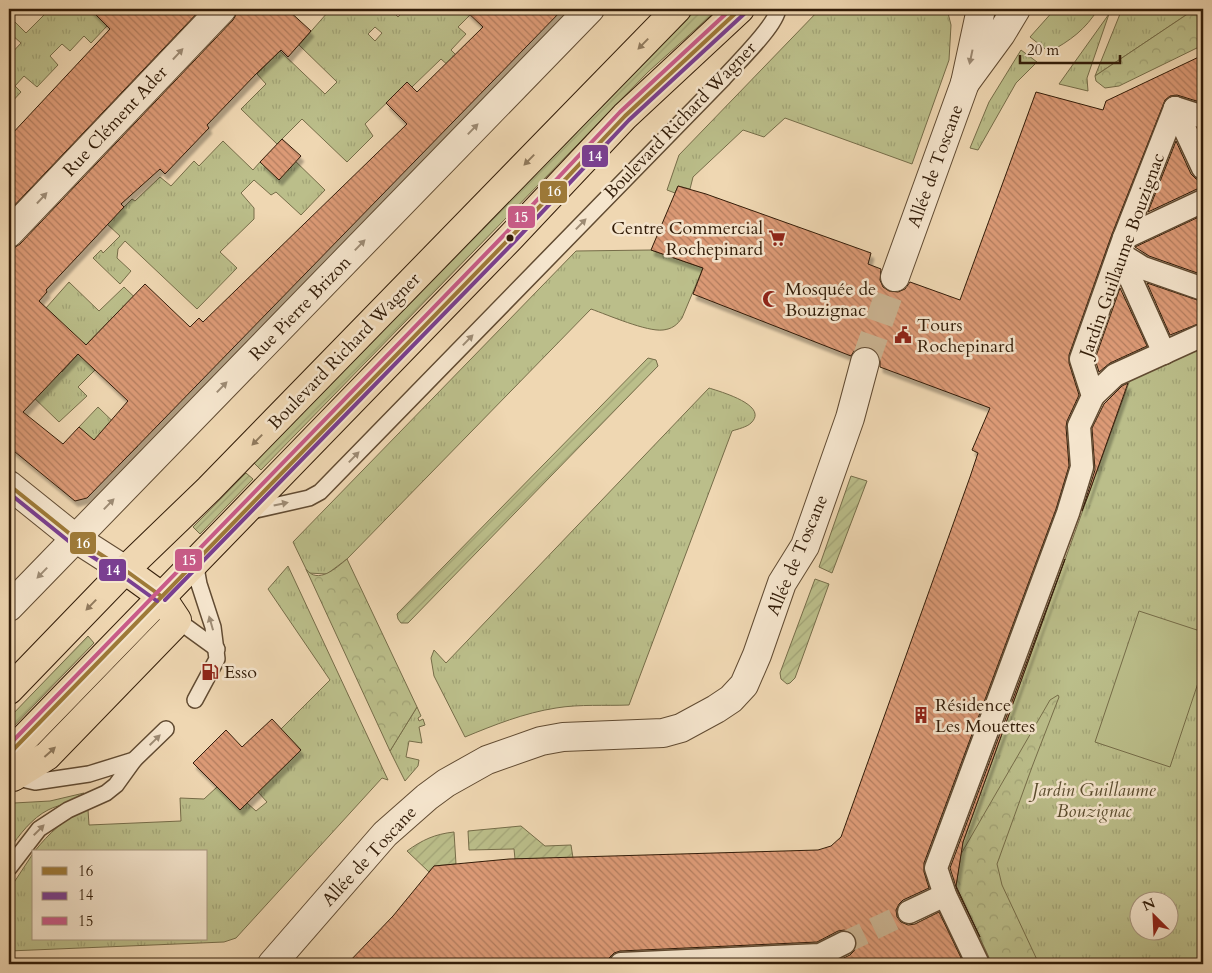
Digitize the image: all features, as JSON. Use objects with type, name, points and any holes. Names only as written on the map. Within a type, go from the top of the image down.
[{"type":"main road","name":"Boulevard Richard Wagner","points":[[9,690],[125,570],[210,489],[677,9]]},
{"type":"main road","name":"Boulevard Richard Wagner","points":[[10,769],[161,596],[510,238],[625,116],[740,9]]},
{"type":"main road","points":[[10,769],[47,756],[174,626],[177,620],[161,596],[125,570]]},
{"type":"street","name":"Rue Clément Ader","points":[[9,233],[222,9]]},
{"type":"street","name":"Rue Pierre Brizon","points":[[9,607],[590,9]]},
{"type":"street","name":"Allée de Toscane","points":[[895,277],[965,83],[981,9]]},
{"type":"street","name":"Allée de Toscane","points":[[965,83],[1001,34],[1016,9]]},
{"type":"street","points":[[1176,108],[1203,117]]},
{"type":"street","points":[[1176,108],[1203,168]]},
{"type":"street","name":"Jardin Guillaume Bouzignac","points":[[1093,396],[1081,359],[1122,245],[1176,108]]},
{"type":"street","points":[[1122,245],[1203,200]]},
{"type":"street","points":[[1122,245],[1143,268],[1203,289]]},
{"type":"street","points":[[1122,245],[1164,353]]},
{"type":"street","points":[[978,964],[945,895],[936,868],[1068,514],[1082,468],[1079,426],[1093,396],[1115,375],[1203,335]]},
{"type":"street","name":"Allée de Toscane","points":[[272,964],[385,834],[427,797],[453,779],[487,760],[541,741],[563,737],[663,733],[682,728],[731,699],[744,685],[757,655],[782,583],[805,546],[850,418],[865,362]]},
{"type":"street","points":[[9,485],[75,538],[125,570]]},
{"type":"street","points":[[910,912],[945,895]]},
{"type":"street","points":[[621,964],[820,954],[844,943]]},
{"type":"lane","name":"Boulevard Richard Wagner","points":[[241,513],[308,498],[320,492],[723,79],[770,25],[777,15],[778,9]]},
{"type":"lane","points":[[194,700],[217,659],[213,627],[199,584],[197,572],[199,558]]},
{"type":"lane","points":[[177,620],[217,649]]},
{"type":"lane","points":[[9,868],[39,829],[53,818],[106,793],[116,785],[134,760],[166,729]]},
{"type":"lane","points":[[10,769],[34,782],[89,774],[134,760]]},
{"type":"green space","points":[[9,9],[17,9],[10,17],[26,33],[44,15],[39,9],[106,9],[107,26],[91,43],[84,36],[70,51],[62,44],[50,56],[58,65],[37,87],[24,76],[15,86],[21,92],[9,105],[9,64],[11,62],[9,56],[21,43],[12,35],[9,38]]},
{"type":"green space","points":[[329,9],[394,9],[392,11],[398,17],[406,9],[476,9],[458,27],[466,34],[451,50],[459,58],[450,67],[441,59],[412,87],[407,83],[365,124],[373,136],[347,162],[302,119],[277,144],[241,109],[266,84],[257,74],[280,51],[325,94],[337,82],[299,45]],"holes":[[[375,27],[382,33],[375,41],[368,34]]]},
{"type":"green space","points":[[697,9],[718,9],[648,72],[261,470],[254,463]]},
{"type":"green space","points":[[820,9],[947,9],[951,25],[949,60],[912,164],[785,118],[764,137],[743,130],[693,177],[690,189],[678,186],[675,193],[667,190],[679,155]]},
{"type":"green space","points":[[1055,9],[1098,9],[1077,34],[1049,52],[1030,37]]},
{"type":"green space","points":[[1122,9],[1195,9],[1095,76]]},
{"type":"green space","points":[[1195,9],[1203,9],[1203,45],[1119,86],[1105,88],[1096,81],[1095,76]]},
{"type":"green space","points":[[1109,14],[1087,78],[1088,91],[1059,84]]},
{"type":"green space","points":[[1021,50],[1037,62],[1016,83],[978,150],[970,148],[989,102]]},
{"type":"green space","points":[[223,141],[253,170],[260,162],[289,155],[325,190],[301,215],[276,192],[271,195],[254,180],[241,193],[254,208],[254,219],[220,252],[237,268],[197,309],[125,241],[118,249],[117,258],[131,271],[120,284],[93,258],[101,250],[103,253],[120,236],[107,224],[132,199],[135,201],[160,177],[171,186],[194,161],[199,166]]},
{"type":"green space","points":[[651,250],[703,268],[682,318],[676,325],[669,329],[656,330],[591,309],[347,559],[327,574],[308,573],[293,542],[576,251]]},
{"type":"green space","points":[[69,282],[99,311],[124,287],[150,312],[109,321],[86,345],[103,362],[78,387],[87,396],[59,422],[28,392],[21,398],[9,386],[9,348],[22,334],[62,372],[85,346],[46,308]]},
{"type":"green space","name":"Jardin Guillaume Bouzignac","points":[[1203,346],[1203,964],[992,964],[956,886],[963,842],[1131,377]]},
{"type":"green space","points":[[648,358],[656,360],[658,366],[408,623],[401,623],[397,614]]},
{"type":"green space","points":[[709,388],[740,400],[754,410],[755,416],[751,423],[732,431],[629,705],[574,706],[544,710],[509,720],[465,737],[434,676],[431,658],[434,650],[446,663]]},
{"type":"green space","points":[[98,407],[138,446],[119,465],[79,427]]},
{"type":"green space","points":[[246,473],[253,479],[200,534],[193,527]]},
{"type":"green space","points":[[851,476],[867,481],[832,573],[819,567]]},
{"type":"green space","points":[[347,559],[417,707],[390,751],[306,569],[311,574],[321,575],[332,570]]},
{"type":"green space","points":[[288,566],[388,780],[382,778],[236,938],[224,942],[9,951],[9,890],[32,855],[32,940],[208,940],[208,850],[36,850],[57,827],[86,810],[88,810],[89,825],[181,821],[180,798],[204,799],[217,787],[240,810],[247,803],[256,811],[267,802],[258,792],[301,750],[281,729],[330,680],[268,589]]},
{"type":"green space","points":[[815,579],[829,584],[795,678],[787,684],[781,679],[780,673]]},
{"type":"green space","points":[[1139,611],[1203,632],[1203,668],[1170,767],[1095,742]]},
{"type":"green space","points":[[88,636],[94,643],[9,731],[9,718]]},
{"type":"green space","points":[[1058,695],[1059,697],[997,864],[1002,885],[1039,964],[992,964],[956,886],[961,854],[1050,700]]},
{"type":"green space","points":[[417,707],[421,716],[418,718],[419,721],[423,719],[425,725],[419,727],[422,743],[409,741],[406,757],[419,760],[418,766],[405,781],[390,751]]},
{"type":"green space","points":[[84,793],[77,799],[42,813],[31,822],[9,850],[9,808],[14,803],[50,801]]},
{"type":"green space","points":[[521,826],[545,846],[571,845],[573,858],[515,859],[514,849],[469,850],[468,831]]},
{"type":"green space","points":[[454,832],[456,864],[434,866],[429,872],[407,851],[429,838]]},
{"type":"building","points":[[90,9],[201,9],[9,211],[9,137],[110,29]]},
{"type":"building","points":[[237,9],[287,9],[311,31],[288,57],[281,50],[256,74],[207,125],[209,128],[165,174],[160,169],[121,204],[124,207],[46,290],[47,292],[39,301],[86,345],[145,284],[190,327],[199,318],[203,322],[407,124],[386,103],[407,82],[417,92],[483,27],[464,9],[563,9],[87,498],[75,501],[9,447],[9,248],[14,248],[20,244],[233,20]],"holes":[[[78,354],[128,401],[94,440],[79,427],[63,444],[23,412]]]},
{"type":"building","points":[[1203,55],[1203,103],[1177,95],[1170,96],[1165,100],[1112,234],[1069,355],[1069,363],[1079,395],[1067,421],[1069,466],[1056,509],[924,863],[924,872],[929,888],[903,900],[896,910],[897,917],[901,922],[908,925],[915,924],[939,912],[964,964],[831,964],[850,955],[855,950],[857,943],[855,937],[851,932],[844,930],[838,931],[817,942],[620,951],[614,953],[609,958],[608,964],[347,964],[393,916],[434,866],[509,859],[818,850],[831,846],[841,837],[970,477],[978,453],[972,450],[990,408],[880,367],[880,358],[876,351],[870,347],[860,347],[851,356],[693,294],[703,268],[651,250],[678,186],[706,194],[871,253],[868,264],[881,269],[880,280],[883,287],[889,291],[898,292],[905,289],[910,282],[960,300],[1036,92],[1103,110],[1106,101]]},
{"type":"building","points":[[282,139],[301,156],[279,180],[260,162]]},
{"type":"building","points":[[1176,141],[1191,174],[1196,179],[1203,181],[1203,188],[1148,212]]},
{"type":"building","points":[[1203,215],[1203,275],[1149,256],[1135,247]]},
{"type":"building","points":[[1147,283],[1203,302],[1203,322],[1170,335]]},
{"type":"building","points":[[1120,288],[1147,346],[1110,363],[1099,372],[1095,359]]},
{"type":"building","points":[[1128,383],[1082,511],[1095,470],[1092,428],[1104,404],[1122,386]]},
{"type":"building","points":[[1065,559],[963,842],[956,886],[980,937],[957,890],[950,868]]},
{"type":"building","points":[[272,719],[301,750],[240,810],[193,763],[226,730],[242,747]]},
{"type":"tunnel","points":[[865,362],[895,277]]},
{"type":"tunnel","points":[[844,943],[909,912]]},
{"type":"transit line","name":"15","points":[[9,745],[505,234],[620,112],[731,9]]},
{"type":"transit line","name":"16","points":[[9,754],[510,238],[625,116],[740,9]]},
{"type":"transit line","name":"14","points":[[165,600],[514,242],[629,120],[744,14]]},
{"type":"transit line","name":"16","points":[[9,485],[75,538],[161,596]]},
{"type":"transit line","name":"14","points":[[9,493],[71,543],[157,601]]},
{"type":"place","name":"Centre Commercial Rochepinard","points":[[777,238]]},
{"type":"place","name":"Mosquée de Bouzignac","points":[[771,299]]},
{"type":"place","name":"Tours Rochepinard","points":[[903,335]]},
{"type":"place","name":"Esso","points":[[210,672]]},
{"type":"place","name":"Résidence Les Mouettes","points":[[921,715]]}]
